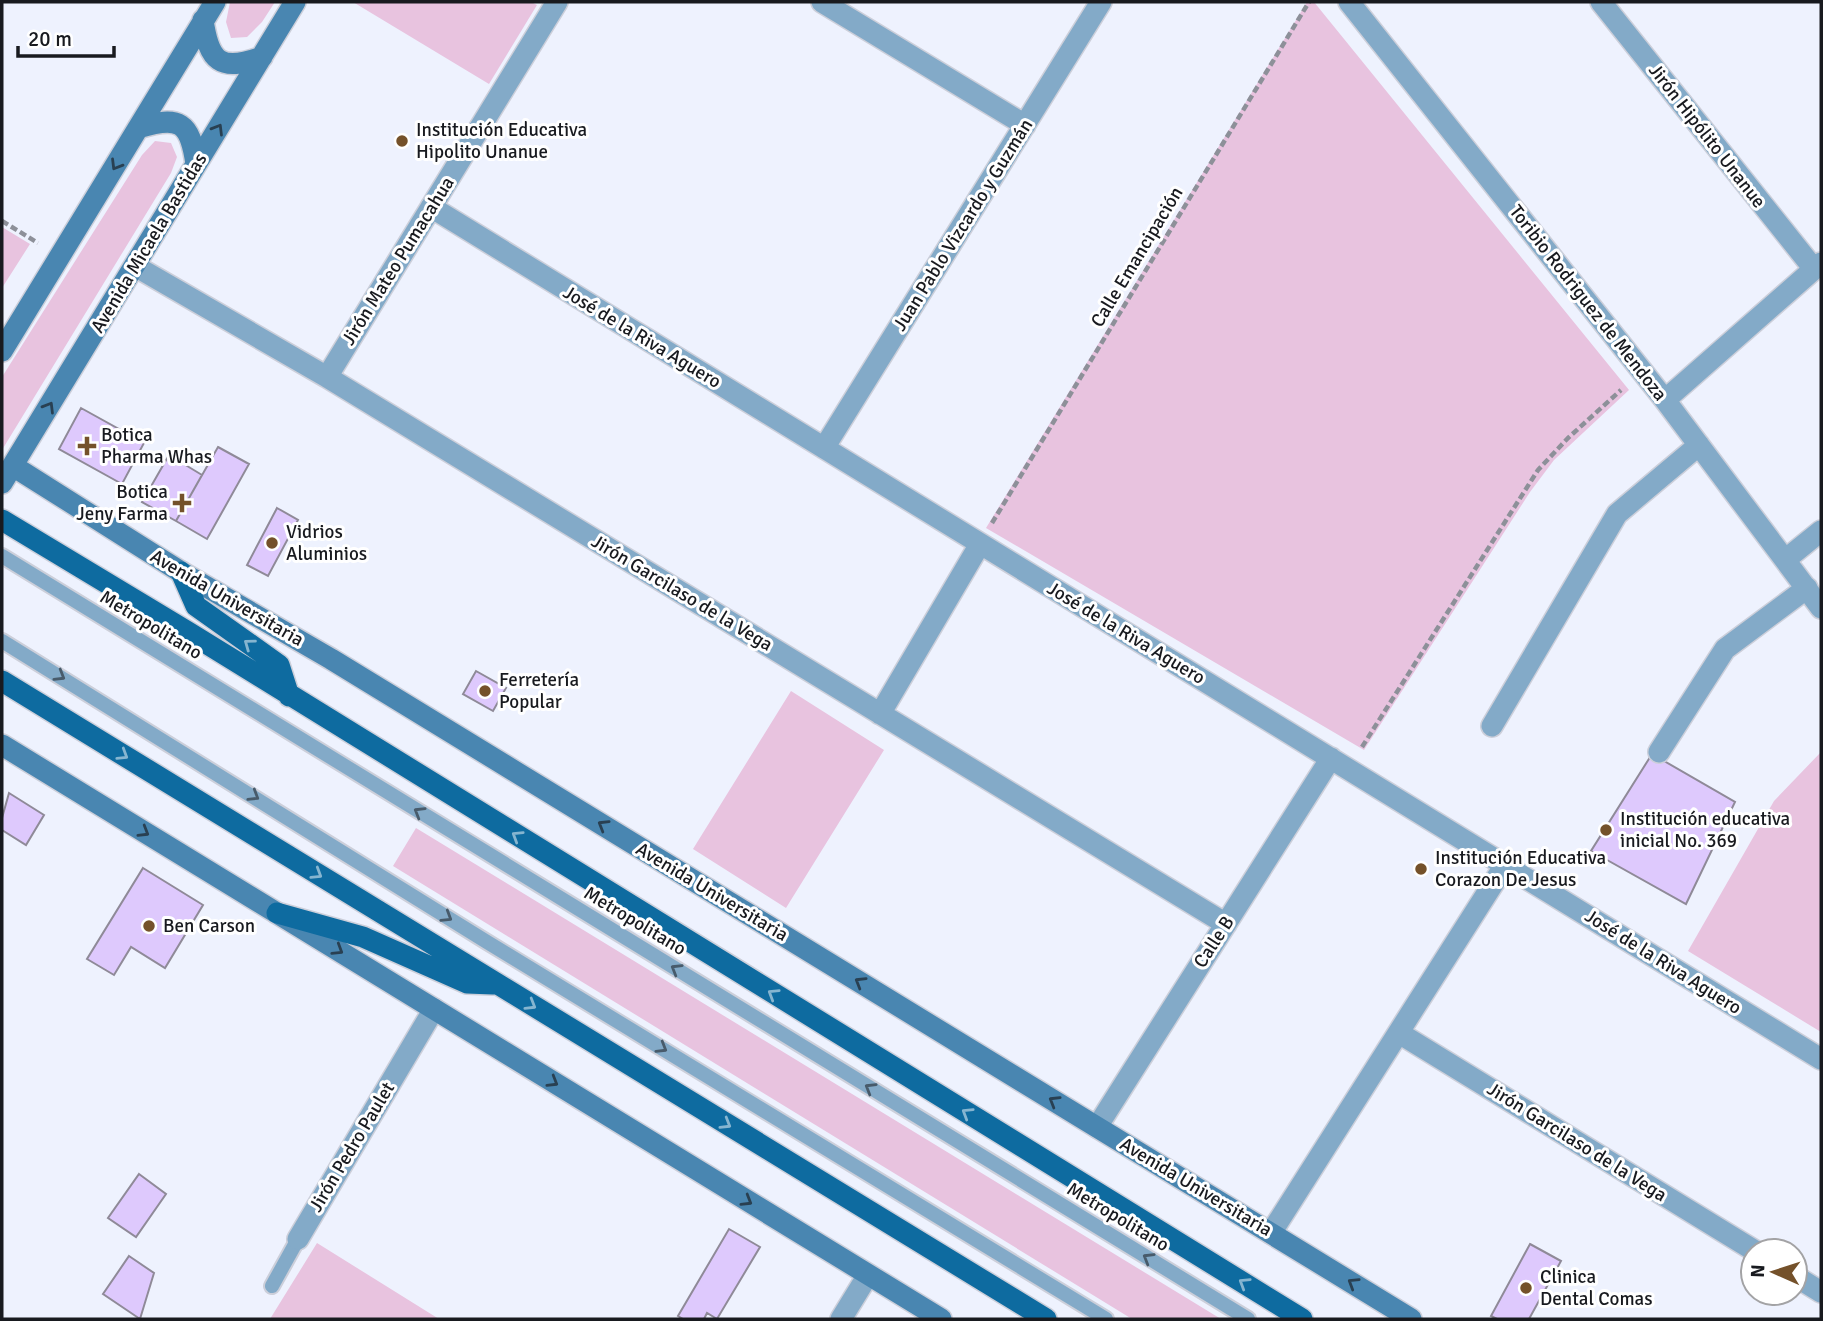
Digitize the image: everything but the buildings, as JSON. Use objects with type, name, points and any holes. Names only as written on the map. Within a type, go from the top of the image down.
[{"type":"main road","points":[[2,520],[1302,1319]]},
{"type":"main road","points":[[181,572],[196,606],[279,666],[289,696]]},
{"type":"main road","points":[[2,681],[1046,1319]]},
{"type":"main road","points":[[277,913],[363,937],[467,983],[497,984]]},
{"type":"street","name":"Avenida Micaela Bastidas","points":[[7,475],[295,2]]},
{"type":"street","name":"Jirón Mateo Pumacahua","points":[[327,377],[556,2]]},
{"type":"street","points":[[822,2],[1025,125]]},
{"type":"street","name":"Juan Pablo Vizcardo y Guzmán","points":[[824,448],[1101,2]]},
{"type":"street","name":"Toribio Rodriguez de Mendoza","points":[[1349,2],[1665,400],[1821,608]]},
{"type":"street","name":"Jirón Hipólito Unanue","points":[[1601,2],[1817,266]]},
{"type":"street","points":[[209,11],[209,50],[219,60],[231,64],[245,63],[262,57]]},
{"type":"street","points":[[2,351],[209,11]]},
{"type":"street","points":[[138,128],[167,120],[180,125],[190,134],[196,164]]},
{"type":"street","name":"José de la Riva Aguero","points":[[431,207],[824,448],[985,535],[1331,758],[1821,1059]]},
{"type":"street","name":"Jirón Garcilaso de la Vega","points":[[135,266],[327,377],[1226,924]]},
{"type":"street","points":[[1665,400],[1817,266]]},
{"type":"street","points":[[2,329],[24,314]]},
{"type":"street","points":[[1492,726],[1617,514],[1699,445]]},
{"type":"street","name":"Avenida Universitaria","points":[[7,475],[331,659],[1411,1319]]},
{"type":"street","points":[[1785,560],[1821,531]]},
{"type":"street","points":[[880,714],[985,535]]},
{"type":"street","points":[[1659,752],[1725,649],[1807,589]]},
{"type":"street","points":[[2,745],[940,1319]]},
{"type":"street","name":"Calle B","points":[[1097,1127],[1331,758]]},
{"type":"street","points":[[1271,1233],[1506,865]]},
{"type":"street","name":"Jirón Pedro Paulet","points":[[298,1239],[434,1009]]},
{"type":"street","name":"Jirón Garcilaso de la Vega","points":[[1399,1032],[1739,1241]]},
{"type":"street","points":[[841,1319],[868,1275]]},
{"type":"lane","name":"Metropolitano","points":[[2,556],[1248,1319]]},
{"type":"lane","points":[[2,641],[487,942],[1107,1319]]},
{"type":"lane","name":"Jirón Pedro Paulet","points":[[272,1286],[298,1239]]},
{"type":"path","name":"Calle Emancipación","points":[[985,535],[1309,2]]},
{"type":"path","points":[[2,221],[60,256]]},
{"type":"path","points":[[1363,745],[1538,470],[1568,438],[1621,390]]},
{"type":"shaded area","points":[[230,2],[275,2],[262,22],[247,37],[231,38],[226,22]]},
{"type":"shaded area","points":[[353,2],[531,2],[537,5],[489,84]]},
{"type":"shaded area","points":[[1307,2],[1314,2],[1629,390],[1554,460],[1530,492],[1364,750],[986,528]]},
{"type":"shaded area","points":[[155,141],[171,143],[177,157],[171,173],[2,450],[2,377],[142,155]]},
{"type":"shaded area","points":[[2,227],[30,244],[2,288]]},
{"type":"shaded area","points":[[791,691],[884,750],[786,908],[693,849]]},
{"type":"shaded area","points":[[1821,752],[1821,1032],[1688,951],[1774,801]]},
{"type":"shaded area","points":[[416,828],[1221,1319],[1132,1319],[393,866]]},
{"type":"shaded area","points":[[317,1243],[439,1319],[270,1319]]},
{"type":"place","name":"Institución Educativa Hipolito Unanue","points":[[402,141]]},
{"type":"place","name":"Botica Pharma Whas","points":[[87,446]]},
{"type":"place","name":"Botica Jeny Farma","points":[[182,503]]},
{"type":"place","name":"Vidrios Aluminios","points":[[272,543]]},
{"type":"place","name":"Ferretería Popular","points":[[485,691]]},
{"type":"place","name":"Institución educativa inicial No. 369","points":[[1606,830]]},
{"type":"place","name":"Institución Educativa Corazon De Jesus","points":[[1421,869]]},
{"type":"place","name":"Ben Carson","points":[[149,926]]},
{"type":"place","name":"Clinica Dental Comas","points":[[1526,1288]]}]
